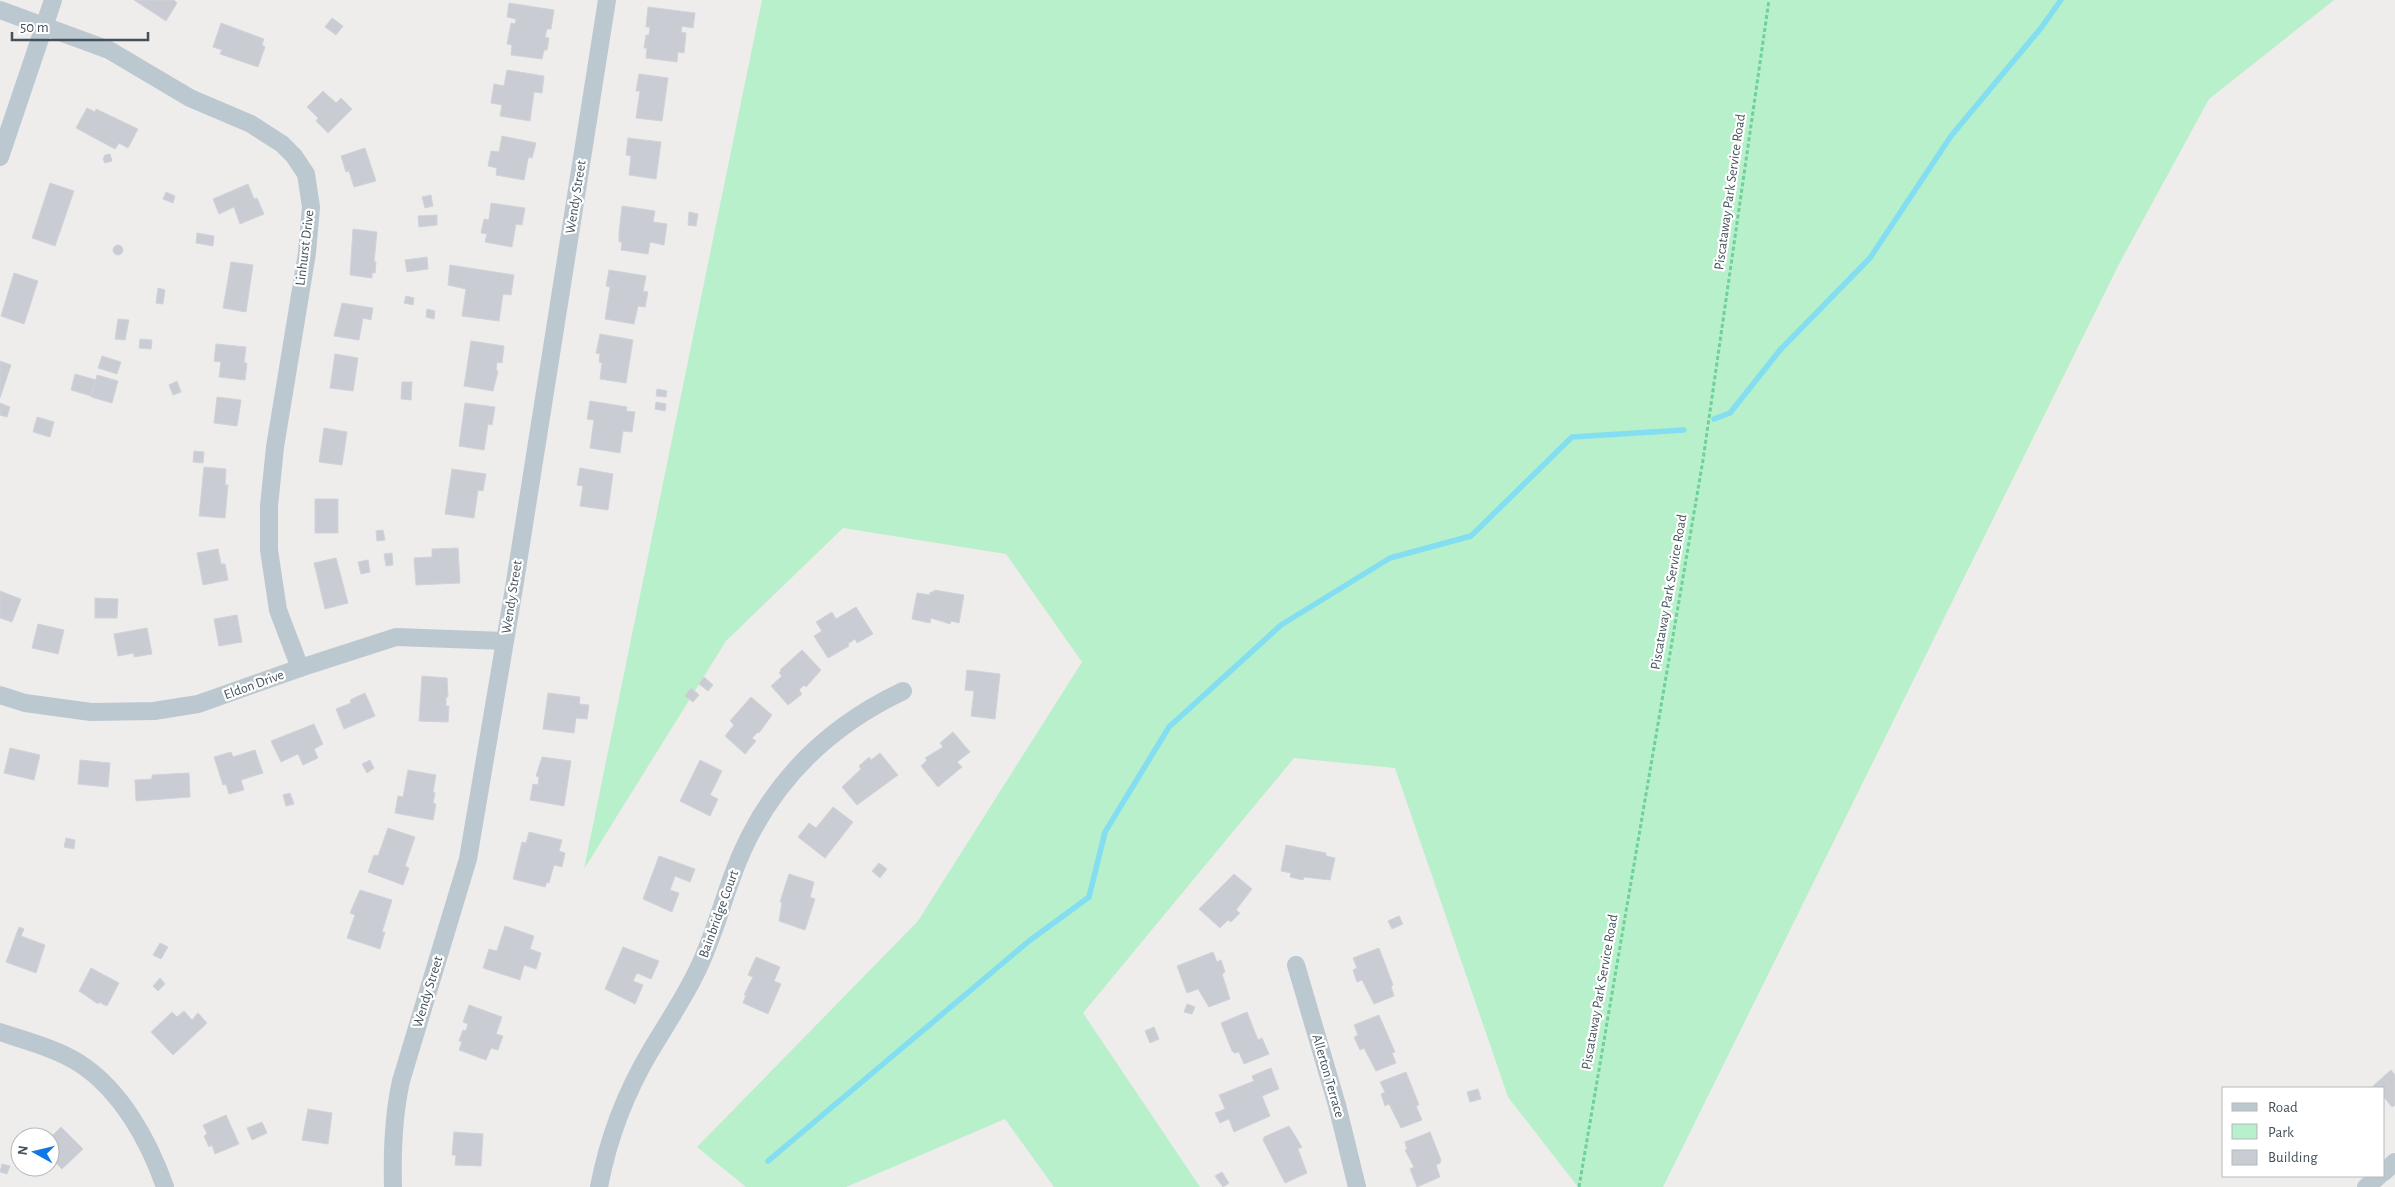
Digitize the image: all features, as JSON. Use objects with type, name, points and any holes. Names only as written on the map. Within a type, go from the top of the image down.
[{"type":"street","points":[[0,157],[53,0]]},
{"type":"street","name":"Wendy Street","points":[[394,1187],[395,1109],[411,1044],[468,859],[505,641],[607,0]]},
{"type":"street","name":"Linhurst Drive","points":[[0,10],[108,50],[190,98],[266,133],[294,156],[306,174],[311,207],[307,253],[275,447],[269,506],[269,550],[278,610],[300,668]]},
{"type":"street","name":"Eldon Drive","points":[[0,695],[25,703],[91,712],[154,711],[198,704],[396,637],[505,641]]},
{"type":"street","name":"Bainbridge Court","points":[[599,1187],[612,1133],[630,1091],[706,955],[732,876],[752,829],[804,758],[870,706],[903,690]]},
{"type":"street","name":"Allerton Terrace","points":[[1296,965],[1337,1105],[1357,1187]]},
{"type":"street","points":[[0,1032],[69,1057],[106,1086],[128,1113],[147,1143],[165,1187]]},
{"type":"street","points":[[2385,1171],[2395,1162]]},
{"type":"street","points":[[2366,1187],[2378,1177]]},
{"type":"path","name":"Piscataway Park Service Road","points":[[1579,1187],[1702,460],[1769,0]]},
{"type":"green space","points":[[762,0],[2334,0],[2209,99],[2119,264],[1663,1187],[1578,1187],[1508,1097],[1395,768],[1294,758],[1083,1013],[1200,1187],[1054,1187],[1005,1119],[846,1187],[746,1187],[697,1147],[918,921],[1082,662],[1006,554],[843,528],[726,641],[584,869]]},
{"type":"building","points":[[134,0],[174,0],[177,3],[166,21]]},
{"type":"building","points":[[509,3],[554,10],[551,29],[547,29],[545,37],[549,38],[547,50],[544,50],[542,59],[511,55],[512,45],[507,44],[511,23],[515,24],[516,19],[507,17]]},
{"type":"building","points":[[648,7],[695,13],[693,28],[682,26],[681,32],[686,33],[684,53],[678,52],[677,62],[646,58],[647,48],[644,48],[646,35],[649,35],[650,27],[646,27]]},
{"type":"building","points":[[332,18],[343,26],[336,35],[325,27]]},
{"type":"building","points":[[221,23],[264,39],[262,45],[265,47],[258,67],[220,54],[222,50],[213,47]]},
{"type":"building","points":[[507,70],[544,76],[542,93],[534,92],[530,121],[500,116],[502,105],[491,103],[494,84],[504,86]]},
{"type":"building","points":[[639,74],[668,78],[662,121],[636,118],[640,91],[636,91]]},
{"type":"building","points":[[323,91],[336,103],[341,98],[352,109],[328,133],[316,121],[318,118],[307,107]]},
{"type":"building","points":[[87,108],[95,112],[96,109],[138,129],[128,148],[119,143],[115,149],[76,128]]},
{"type":"building","points":[[502,136],[536,143],[532,158],[529,157],[528,159],[524,180],[496,175],[497,168],[488,166],[491,151],[499,152]]},
{"type":"building","points":[[628,138],[661,142],[656,179],[629,175],[631,156],[626,155]]},
{"type":"building","points":[[365,148],[376,181],[354,187],[349,171],[346,172],[341,156]]},
{"type":"building","points":[[110,154],[112,161],[105,163],[103,159],[105,155]]},
{"type":"building","points":[[50,183],[74,191],[55,246],[32,238]]},
{"type":"building","points":[[248,184],[254,199],[257,198],[264,214],[240,224],[234,207],[219,214],[213,199]]},
{"type":"building","points":[[166,192],[175,196],[173,203],[163,199]]},
{"type":"building","points":[[431,195],[433,206],[425,208],[422,197]]},
{"type":"building","points":[[491,203],[525,208],[522,225],[516,224],[512,247],[485,242],[487,234],[481,233],[484,219],[489,220]]},
{"type":"building","points":[[622,206],[655,211],[653,222],[667,224],[664,245],[650,242],[648,254],[621,250],[622,242],[619,242],[619,233]]},
{"type":"building","points":[[689,212],[698,214],[696,226],[688,225]]},
{"type":"building","points":[[437,215],[437,225],[419,227],[418,216]]},
{"type":"building","points":[[353,229],[377,232],[374,262],[376,262],[375,273],[372,273],[372,278],[350,275]]},
{"type":"building","points":[[197,233],[214,236],[213,246],[196,243]]},
{"type":"building","points":[[116,245],[120,245],[123,250],[122,254],[116,255],[113,252],[113,248]]},
{"type":"building","points":[[427,257],[428,269],[407,272],[405,260]]},
{"type":"building","points":[[231,262],[253,265],[246,312],[223,308]]},
{"type":"building","points":[[450,265],[514,275],[511,295],[503,294],[499,321],[462,316],[466,289],[448,285]]},
{"type":"building","points":[[609,270],[646,276],[643,291],[648,292],[645,307],[638,306],[634,324],[605,319],[610,287],[606,286]]},
{"type":"building","points":[[14,273],[38,281],[24,324],[1,316]]},
{"type":"building","points":[[158,288],[165,290],[163,304],[156,303]]},
{"type":"building","points":[[406,296],[414,298],[413,305],[404,303]]},
{"type":"building","points":[[342,303],[373,308],[371,320],[363,318],[359,340],[334,336]]},
{"type":"building","points":[[427,309],[435,311],[434,319],[426,317]]},
{"type":"building","points":[[118,319],[129,320],[125,340],[115,339]]},
{"type":"building","points":[[600,334],[633,340],[626,383],[600,379],[602,363],[599,362],[600,354],[596,353]]},
{"type":"building","points":[[140,339],[152,340],[151,349],[139,348]]},
{"type":"building","points":[[471,341],[504,346],[502,363],[497,362],[496,371],[498,371],[493,391],[464,386]]},
{"type":"building","points":[[216,344],[246,347],[244,363],[247,363],[245,380],[219,377],[221,362],[214,361]]},
{"type":"building","points":[[335,354],[358,358],[353,391],[330,388]]},
{"type":"building","points":[[102,356],[121,362],[117,374],[98,368]]},
{"type":"building","points":[[0,361],[11,365],[0,398]]},
{"type":"building","points":[[75,374],[96,380],[91,396],[71,390]]},
{"type":"building","points":[[97,375],[118,381],[112,403],[91,397]]},
{"type":"building","points":[[177,381],[181,392],[173,395],[169,385]]},
{"type":"building","points":[[402,382],[412,382],[411,400],[401,399]]},
{"type":"building","points":[[657,389],[667,391],[666,397],[656,396]]},
{"type":"building","points":[[217,397],[241,400],[237,426],[214,423]]},
{"type":"building","points":[[590,401],[627,407],[626,411],[635,412],[632,432],[623,431],[620,453],[590,448],[594,420],[587,419]]},
{"type":"building","points":[[656,402],[666,404],[665,411],[655,409]]},
{"type":"building","points":[[0,403],[10,407],[7,417],[0,415]]},
{"type":"building","points":[[465,403],[495,407],[492,425],[488,424],[484,450],[459,446]]},
{"type":"building","points":[[37,417],[54,422],[50,437],[33,432]]},
{"type":"building","points":[[324,428],[347,432],[342,465],[319,462]]},
{"type":"building","points":[[194,451],[204,452],[203,463],[193,462]]},
{"type":"building","points":[[204,467],[226,469],[225,485],[228,485],[225,518],[199,516]]},
{"type":"building","points":[[580,468],[613,474],[608,510],[580,506],[583,486],[577,485]]},
{"type":"building","points":[[452,469],[486,474],[483,491],[478,490],[474,518],[445,514]]},
{"type":"building","points":[[315,499],[338,499],[338,533],[315,533]]},
{"type":"building","points":[[383,530],[385,540],[377,541],[376,531]]},
{"type":"building","points":[[458,548],[460,583],[416,585],[414,558],[432,557],[432,549]]},
{"type":"building","points":[[218,549],[221,564],[225,564],[228,580],[203,585],[197,553]]},
{"type":"building","points":[[392,553],[393,565],[386,566],[384,554]]},
{"type":"building","points":[[336,558],[348,603],[325,609],[314,563]]},
{"type":"building","points":[[368,560],[370,572],[361,574],[358,562]]},
{"type":"building","points":[[934,590],[964,595],[959,623],[951,621],[950,624],[931,618],[930,623],[912,619],[917,593],[930,595],[930,592],[934,592]]},
{"type":"building","points":[[0,591],[21,599],[12,622],[0,618]]},
{"type":"building","points":[[95,598],[118,599],[117,618],[95,618]]},
{"type":"building","points":[[856,607],[873,634],[857,643],[855,639],[848,644],[849,646],[828,658],[814,636],[822,631],[816,622],[832,612],[836,619]]},
{"type":"building","points":[[237,615],[242,642],[219,646],[214,619]]},
{"type":"building","points":[[38,624],[64,630],[58,654],[32,648]]},
{"type":"building","points":[[147,628],[152,654],[134,657],[134,653],[118,656],[114,634]]},
{"type":"building","points":[[802,650],[821,670],[806,687],[804,685],[799,690],[802,694],[788,705],[771,686],[782,676],[779,673],[780,670]]},
{"type":"building","points":[[967,670],[1000,674],[995,719],[971,716],[974,691],[965,690]]},
{"type":"building","points":[[422,676],[447,678],[448,697],[446,697],[446,706],[449,706],[448,722],[419,721]]},
{"type":"building","points":[[704,677],[713,685],[708,691],[699,684]]},
{"type":"building","points":[[691,688],[699,695],[693,702],[685,696]]},
{"type":"building","points":[[365,693],[375,716],[344,729],[336,709],[351,703],[350,700]]},
{"type":"building","points":[[548,693],[580,697],[579,704],[589,705],[587,719],[576,718],[574,733],[543,729]]},
{"type":"building","points":[[751,697],[772,715],[759,733],[752,738],[756,741],[745,754],[725,736],[734,725],[730,721]]},
{"type":"building","points":[[314,724],[323,744],[314,749],[318,758],[303,765],[298,754],[281,762],[271,741]]},
{"type":"building","points":[[953,732],[970,752],[957,762],[962,767],[938,787],[921,766],[927,760],[925,758],[943,747],[940,743]]},
{"type":"building","points":[[10,748],[40,755],[34,780],[4,773]]},
{"type":"building","points":[[255,750],[263,773],[241,780],[244,790],[229,794],[226,784],[223,785],[214,757],[231,752],[233,757]]},
{"type":"building","points":[[880,753],[898,775],[857,805],[842,787],[861,769],[859,766],[869,757],[871,760]]},
{"type":"building","points":[[542,757],[571,761],[564,806],[530,800],[533,784],[538,785],[539,777],[536,776]]},
{"type":"building","points":[[80,760],[110,763],[108,787],[78,784]]},
{"type":"building","points":[[370,760],[374,768],[367,773],[362,764]]},
{"type":"building","points":[[700,760],[722,771],[710,795],[718,799],[710,816],[680,801]]},
{"type":"building","points":[[408,770],[436,775],[433,803],[436,804],[433,820],[395,813],[398,796],[403,797]]},
{"type":"building","points":[[189,773],[190,797],[136,801],[135,780],[152,779],[152,775]]},
{"type":"building","points":[[290,793],[294,804],[286,806],[283,795]]},
{"type":"building","points":[[833,807],[853,822],[825,858],[798,837],[809,823],[816,828]]},
{"type":"building","points":[[388,828],[415,837],[405,866],[409,868],[403,885],[368,872],[374,855],[378,856]]},
{"type":"building","points":[[529,832],[562,840],[559,851],[565,853],[562,867],[554,865],[549,883],[547,882],[545,887],[513,879],[522,842],[526,843]]},
{"type":"building","points":[[66,838],[75,840],[74,849],[64,847]]},
{"type":"building","points":[[1286,845],[1326,853],[1326,856],[1335,858],[1330,880],[1304,877],[1303,880],[1290,877],[1291,873],[1281,871]]},
{"type":"building","points":[[659,856],[695,869],[690,882],[675,876],[670,890],[679,893],[672,912],[643,899]]},
{"type":"building","points":[[879,863],[887,869],[880,878],[872,871]]},
{"type":"building","points":[[789,874],[814,882],[810,897],[815,899],[805,930],[779,921],[782,902],[780,902]]},
{"type":"building","points":[[1234,874],[1252,889],[1236,910],[1240,913],[1231,922],[1228,920],[1220,928],[1199,909]]},
{"type":"building","points":[[360,890],[392,900],[382,932],[385,932],[380,949],[347,938],[355,915],[350,913]]},
{"type":"building","points":[[1399,916],[1403,924],[1392,929],[1388,921]]},
{"type":"building","points":[[505,926],[534,936],[530,949],[541,953],[536,969],[524,965],[520,980],[483,968],[489,949],[497,951]]},
{"type":"building","points":[[19,927],[24,929],[21,936],[45,945],[36,973],[6,962]]},
{"type":"building","points":[[160,943],[168,947],[161,959],[153,955]]},
{"type":"building","points":[[623,947],[659,961],[651,979],[637,973],[633,981],[643,985],[635,1004],[605,989]]},
{"type":"building","points":[[1379,948],[1393,985],[1391,986],[1394,996],[1374,1004],[1362,980],[1357,982],[1353,970],[1357,968],[1353,958]]},
{"type":"building","points":[[1213,952],[1217,962],[1221,960],[1225,972],[1222,974],[1230,999],[1209,1007],[1198,989],[1187,993],[1177,966]]},
{"type":"building","points":[[756,957],[780,967],[774,981],[781,984],[768,1014],[743,1003],[746,995],[744,995],[753,977],[748,975]]},
{"type":"building","points":[[91,968],[119,983],[107,1006],[99,1002],[98,1004],[79,991]]},
{"type":"building","points":[[160,978],[165,984],[158,991],[153,986]]},
{"type":"building","points":[[1187,1004],[1195,1007],[1192,1014],[1184,1012]]},
{"type":"building","points":[[469,1005],[502,1017],[496,1034],[503,1036],[498,1050],[491,1048],[486,1060],[459,1050],[462,1042],[459,1041],[463,1030],[466,1031],[468,1024],[463,1022]]},
{"type":"building","points":[[184,1011],[192,1020],[198,1013],[207,1023],[173,1055],[151,1032],[172,1012],[177,1017]]},
{"type":"building","points":[[1247,1012],[1258,1040],[1262,1038],[1269,1054],[1244,1064],[1239,1052],[1235,1053],[1232,1051],[1221,1023]]},
{"type":"building","points":[[1379,1015],[1395,1052],[1392,1053],[1396,1063],[1376,1071],[1364,1048],[1360,1050],[1354,1037],[1358,1035],[1354,1025]]},
{"type":"building","points":[[1154,1027],[1159,1039],[1150,1043],[1145,1031]]},
{"type":"building","points":[[1271,1068],[1279,1089],[1262,1096],[1270,1116],[1234,1132],[1229,1119],[1220,1123],[1215,1113],[1225,1109],[1219,1095],[1254,1081],[1252,1076]]},
{"type":"building","points":[[2391,1070],[2395,1075],[2395,1105],[2392,1107],[2385,1098],[2385,1087],[2373,1086]]},
{"type":"building","points":[[1406,1072],[1419,1105],[1416,1106],[1422,1120],[1401,1128],[1389,1104],[1385,1106],[1381,1094],[1385,1092],[1380,1082]]},
{"type":"building","points":[[1478,1089],[1481,1099],[1470,1102],[1467,1092]]},
{"type":"building","points":[[308,1109],[332,1113],[328,1144],[302,1140]]},
{"type":"building","points":[[226,1115],[239,1144],[215,1154],[212,1145],[209,1147],[204,1136],[207,1134],[203,1125]]},
{"type":"building","points":[[262,1122],[267,1133],[252,1140],[247,1128]]},
{"type":"building","points":[[1289,1126],[1302,1147],[1298,1149],[1307,1173],[1285,1183],[1263,1140],[1264,1137]]},
{"type":"building","points":[[60,1128],[83,1149],[62,1169],[60,1167]]},
{"type":"building","points":[[454,1132],[483,1134],[481,1166],[455,1165],[456,1155],[452,1155]]},
{"type":"building","points":[[1430,1132],[1441,1160],[1436,1165],[1440,1177],[1417,1187],[1410,1169],[1414,1167],[1405,1150],[1407,1149],[1405,1142]]},
{"type":"building","points":[[2,1164],[10,1166],[7,1174],[0,1172]]},
{"type":"building","points":[[1222,1172],[1229,1183],[1223,1187],[1215,1176]]},
{"type":"waterway","points":[[1714,419],[1730,413],[1780,350],[1870,258],[1951,136],[2041,28],[2061,0]]},
{"type":"waterway","points":[[768,1161],[1029,941],[1089,897],[1105,832],[1169,727],[1281,625],[1390,558],[1471,536],[1572,437],[1684,430]]}]
